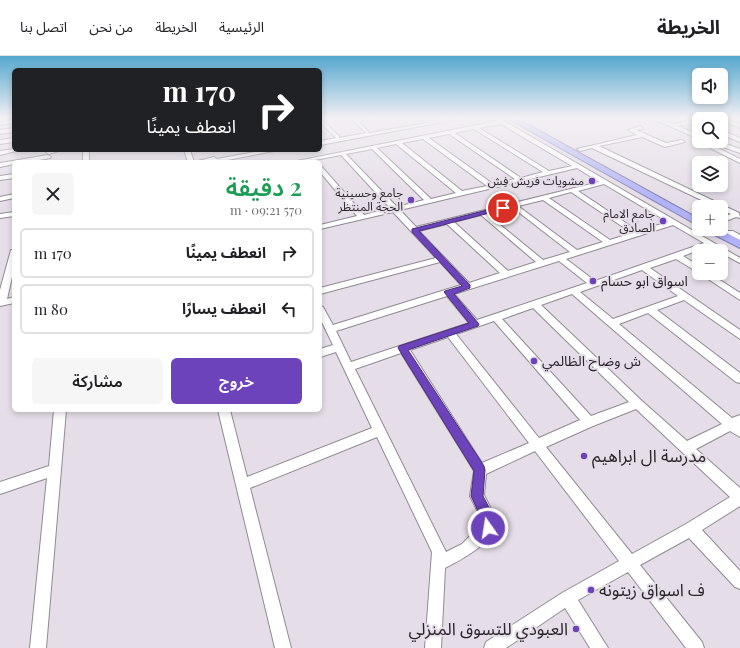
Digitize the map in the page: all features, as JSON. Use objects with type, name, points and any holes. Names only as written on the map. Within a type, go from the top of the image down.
[{"type":"highway","points":[[569,146],[692,212]]},
{"type":"highway","points":[[572,147],[692,218]]},
{"type":"highway","points":[[724,236],[740,245]]},
{"type":"street","points":[[313,160],[380,146]]},
{"type":"street","points":[[401,146],[461,194]]},
{"type":"street","points":[[436,146],[492,186]]},
{"type":"street","points":[[470,146],[520,180]]},
{"type":"street","points":[[504,146],[548,173]]},
{"type":"street","points":[[543,146],[740,261]]},
{"type":"street","points":[[572,147],[593,146],[738,215]]},
{"type":"street","points":[[728,146],[740,151]]},
{"type":"street","points":[[373,147],[429,201]]},
{"type":"street","points":[[714,148],[740,160]]},
{"type":"street","points":[[322,150],[327,156]]},
{"type":"street","points":[[0,153],[12,151]]},
{"type":"street","points":[[205,160],[222,156],[258,152]]},
{"type":"street","points":[[219,160],[252,153]]},
{"type":"street","points":[[342,153],[468,286]]},
{"type":"street","points":[[24,160],[48,155]]},
{"type":"street","points":[[0,165],[12,163]]},
{"type":"street","points":[[322,225],[362,217],[578,166]]},
{"type":"street","points":[[322,170],[362,217]]},
{"type":"street","points":[[0,178],[12,176]]},
{"type":"street","points":[[414,230],[605,182]]},
{"type":"street","points":[[572,190],[638,234]]},
{"type":"street","points":[[0,198],[12,195]]},
{"type":"street","points":[[545,198],[609,242]]},
{"type":"street","points":[[513,205],[576,253]]},
{"type":"street","points":[[482,213],[542,263]]},
{"type":"street","points":[[0,216],[12,214]]},
{"type":"street","points":[[728,219],[738,215]]},
{"type":"street","points":[[448,221],[506,274]]},
{"type":"street","points":[[330,329],[674,222]]},
{"type":"street","points":[[348,367],[677,256],[710,243]]},
{"type":"street","points":[[677,256],[692,266]]},
{"type":"street","points":[[560,258],[594,284]]},
{"type":"street","points":[[322,290],[441,259]]},
{"type":"street","points":[[12,260],[1,303],[12,300]]},
{"type":"street","points":[[643,267],[740,335]]},
{"type":"street","points":[[714,280],[740,297]]},
{"type":"street","points":[[574,291],[737,426],[686,448]]},
{"type":"street","points":[[448,292],[475,324]]},
{"type":"street","points":[[612,323],[685,297]]},
{"type":"street","points":[[495,647],[567,598],[629,565],[691,529],[740,497],[638,404],[535,304]]},
{"type":"street","points":[[650,310],[740,379]]},
{"type":"street","points":[[322,313],[435,540],[439,552],[433,648]]},
{"type":"street","points":[[495,317],[589,422]]},
{"type":"street","points":[[450,333],[538,445],[629,565],[696,648]]},
{"type":"street","points":[[322,352],[339,347]]},
{"type":"street","points":[[403,348],[480,470],[477,496],[490,521],[488,528],[467,549],[439,563]]},
{"type":"street","points":[[480,470],[589,422],[638,404]]},
{"type":"street","points":[[38,648],[60,412]]},
{"type":"street","points":[[224,412],[283,648]]},
{"type":"street","points":[[242,485],[380,430]]},
{"type":"street","points":[[0,488],[54,470]]},
{"type":"street","points":[[691,529],[740,582]]},
{"type":"street","points":[[567,598],[600,648]]},
{"type":"place","name":"مشويات فريش فِش","points":[[592,181]]},
{"type":"place","name":"جامع وحسينية الحجة المنتظر","points":[[411,200]]},
{"type":"place","name":"جامع الامام الصادق","points":[[663,221]]},
{"type":"place","name":"اسواق ابو حسام","points":[[593,281]]},
{"type":"place","name":"ش وضاح الظالمي","points":[[534,361]]},
{"type":"place","name":"مدرسة ال ابراهيم","points":[[584,456]]},
{"type":"place","name":"ف اسواق زيتونه","points":[[591,590]]},
{"type":"place","name":"العبودي للتسوق المنزلي","points":[[576,629]]},
{"type":"route","points":[[488,528],[490,521],[477,496],[480,470],[403,348],[475,324],[448,292],[468,286],[414,230],[503,208]]}]
